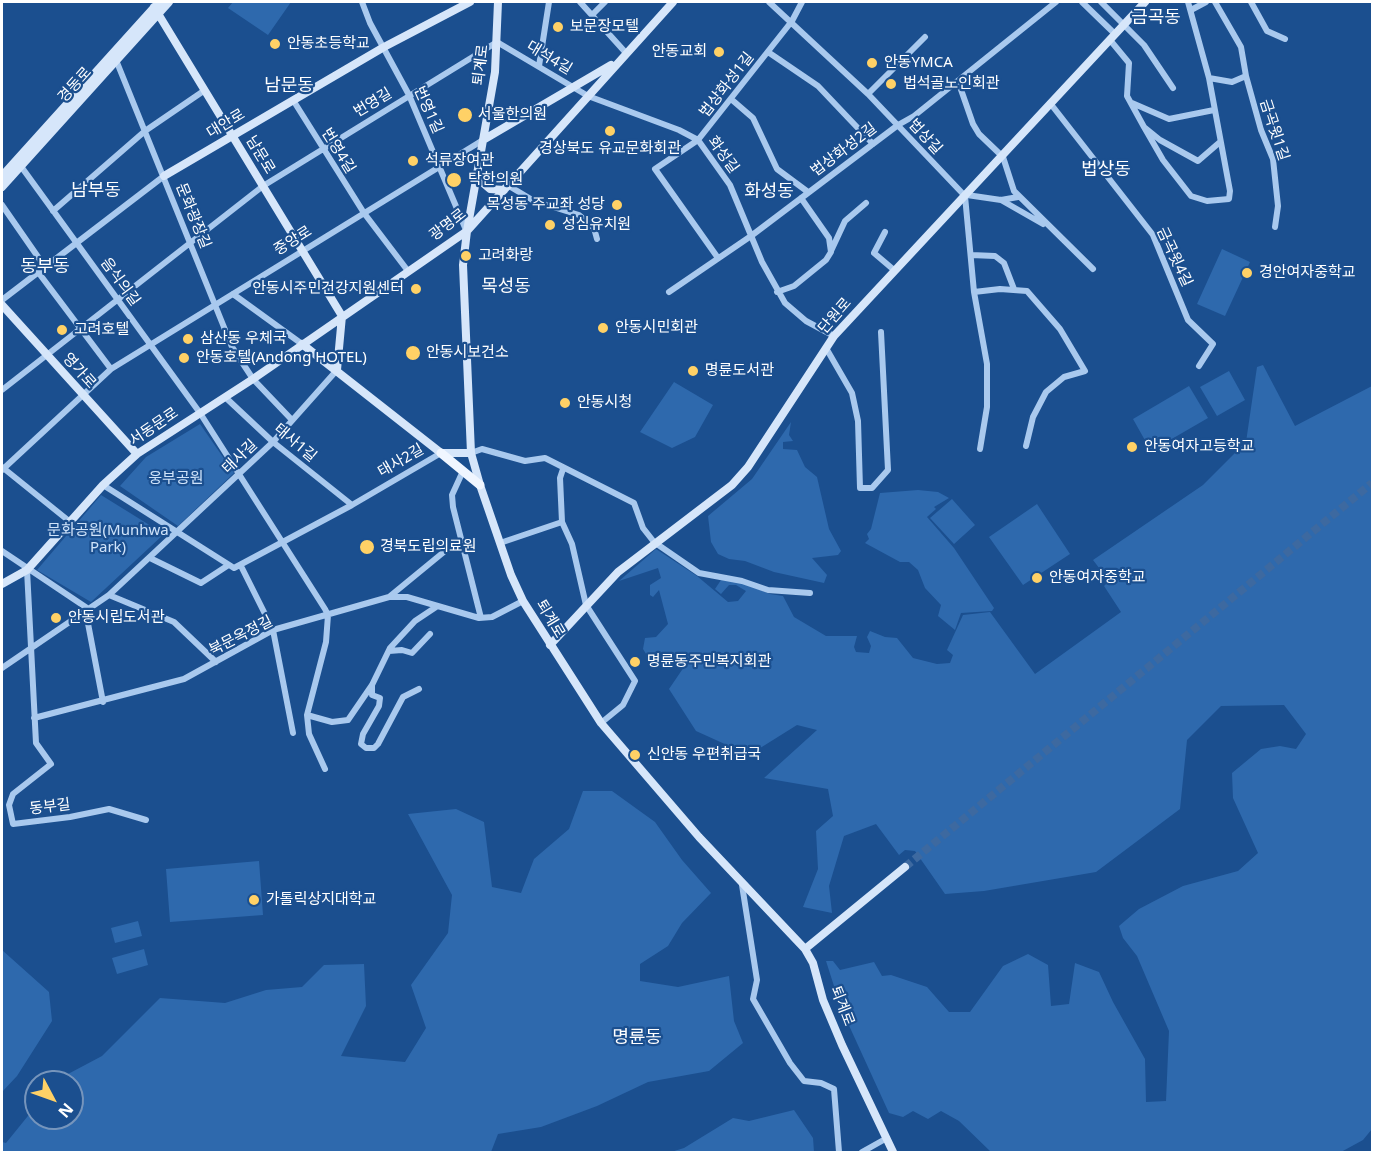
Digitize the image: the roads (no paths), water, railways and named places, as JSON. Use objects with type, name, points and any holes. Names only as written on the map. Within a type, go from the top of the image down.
[{"type":"main road","points":[[441,453],[480,485]]},
{"type":"street","name":"경동로","points":[[2,176],[157,6],[169,2]]},
{"type":"street","name":"번영1길","points":[[362,2],[370,23],[409,95],[466,231]]},
{"type":"street","name":"대안로","points":[[2,300],[164,176],[384,47],[470,2]]},
{"type":"street","name":"퇴계로","points":[[498,2],[497,42],[483,140],[466,231],[463,265],[471,453],[480,485],[523,601],[601,723],[742,885],[805,949],[813,963],[823,1000],[893,1152]]},
{"type":"street","points":[[539,66],[549,2]]},
{"type":"street","points":[[580,2],[627,53]]},
{"type":"street","points":[[592,15],[605,2]]},
{"type":"street","name":"광명로","points":[[342,316],[466,231],[673,2]]},
{"type":"street","name":"법상길","points":[[770,2],[868,94],[966,195]]},
{"type":"street","name":"법상화성1길","points":[[718,258],[656,169],[698,140],[792,21],[802,2]]},
{"type":"street","name":"법상화성2길","points":[[669,292],[751,236],[898,125],[914,116],[1056,2]]},
{"type":"street","points":[[1082,2],[1113,37],[1129,63],[1127,96],[1182,188],[1201,201],[1226,200],[1231,196],[1209,78],[1188,2]]},
{"type":"street","points":[[1101,2],[1144,45],[1173,88]]},
{"type":"street","name":"단원로","points":[[550,645],[618,572],[654,542],[732,485],[748,467],[834,336],[1003,157],[1144,2]]},
{"type":"street","points":[[1191,10],[1206,2]]},
{"type":"street","name":"금곡윗1길","points":[[1215,2],[1241,47],[1246,76],[1261,130],[1273,159],[1278,206],[1275,227]]},
{"type":"street","points":[[1251,2],[1267,31],[1285,39]]},
{"type":"street","name":"경동로","points":[[2,187],[116,60],[157,6]]},
{"type":"street","name":"남문로","points":[[157,6],[205,90],[342,316]]},
{"type":"street","points":[[868,94],[925,37]]},
{"type":"street","name":"대석4길","points":[[497,42],[588,96]]},
{"type":"street","name":"번영길","points":[[2,390],[263,186],[321,148],[497,42]]},
{"type":"street","points":[[768,52],[818,86],[873,144]]},
{"type":"street","name":"문화광장길","points":[[116,60],[231,347],[253,379]]},
{"type":"street","name":"중앙로","points":[[69,521],[2,468],[111,369],[440,166],[617,62]]},
{"type":"street","points":[[1209,78],[1232,82],[1246,76]]},
{"type":"street","points":[[958,81],[973,124],[979,134],[1003,157],[1008,177],[1018,197],[1093,269]]},
{"type":"street","points":[[53,211],[145,131],[205,90]]},
{"type":"street","name":"화성길","points":[[588,96],[679,130],[698,140],[730,185],[777,292],[793,312],[834,336]]},
{"type":"street","points":[[731,99],[753,118],[777,169],[808,192]]},
{"type":"street","name":"번영4길","points":[[293,100],[363,213]]},
{"type":"street","name":"금곡윗4길","points":[[1050,103],[1153,235],[1188,320],[1213,344],[1199,366]]},
{"type":"street","points":[[1131,103],[1169,119],[1214,110]]},
{"type":"street","points":[[1144,127],[1160,140],[1198,160],[1220,142]]},
{"type":"street","name":"음식의길","points":[[20,165],[200,413],[283,543]]},
{"type":"street","points":[[476,177],[490,189],[506,188],[534,201],[579,215],[594,228],[597,238]]},
{"type":"street","points":[[980,449],[987,407],[987,364],[974,292],[966,195],[1001,200],[1018,197]]},
{"type":"street","points":[[801,198],[829,238],[831,252]]},
{"type":"street","points":[[1001,200],[1046,225]]},
{"type":"street","points":[[777,292],[794,286],[826,260],[845,221],[866,203]]},
{"type":"street","points":[[2,205],[45,267]]},
{"type":"street","points":[[363,213],[408,271]]},
{"type":"street","points":[[885,232],[874,253],[894,270]]},
{"type":"street","points":[[971,255],[995,256],[1004,263],[1014,289]]},
{"type":"street","points":[[38,272],[111,369]]},
{"type":"street","points":[[974,292],[1014,289],[1027,291],[1060,329],[1085,371],[1064,377],[1046,392],[1033,417],[1026,446]]},
{"type":"street","points":[[233,294],[302,344]]},
{"type":"street","name":"영가로","points":[[2,305],[137,454]]},
{"type":"street","points":[[337,370],[342,316]]},
{"type":"street","name":"서동문로","points":[[2,584],[27,570],[103,485],[137,454],[253,379],[342,316]]},
{"type":"street","points":[[826,348],[852,393],[858,421],[860,489],[872,488],[888,470],[881,332]]},
{"type":"street","name":"태사2길","points":[[227,566],[234,568],[241,566],[441,453],[302,344]]},
{"type":"street","name":"태사길","points":[[2,668],[109,595],[273,442],[337,370]]},
{"type":"street","points":[[253,379],[292,420]]},
{"type":"street","name":"태사1길","points":[[225,397],[273,442],[352,505]]},
{"type":"street","points":[[441,453],[471,453],[482,449],[525,461],[545,458],[634,503],[643,528],[654,542],[699,573],[742,580],[768,590],[810,592]]},
{"type":"street","points":[[563,469],[560,478],[562,522],[572,544],[586,604],[635,681],[623,705],[601,723]]},
{"type":"street","points":[[463,471],[452,495],[481,618],[509,611],[523,601]]},
{"type":"street","points":[[103,485],[227,566],[201,583],[150,558]]},
{"type":"street","points":[[500,543],[562,522]]},
{"type":"street","points":[[283,543],[328,615],[326,642],[307,715],[309,734],[325,769]]},
{"type":"street","points":[[389,597],[444,551],[463,543]]},
{"type":"street","points":[[2,551],[88,611],[103,702]]},
{"type":"street","points":[[241,566],[273,630],[292,733]]},
{"type":"street","points":[[27,570],[29,651],[34,718]]},
{"type":"street","points":[[109,595],[174,622],[216,662]]},
{"type":"street","name":"북문옥정길","points":[[34,718],[103,702],[184,679],[273,630],[389,597],[407,597],[481,618]]},
{"type":"street","points":[[307,715],[332,722],[348,720],[372,685],[389,651],[416,621],[437,606]]},
{"type":"street","points":[[389,651],[402,650],[412,653],[430,634]]},
{"type":"street","points":[[372,685],[372,695],[380,698],[363,734],[362,744],[366,748],[374,748],[378,744],[403,697],[419,689]]},
{"type":"street","name":"동부길","points":[[34,718],[36,743],[51,764],[13,794],[9,804],[13,824],[70,818],[109,809],[146,819]]},
{"type":"street","points":[[805,949],[905,867]]},
{"type":"street","points":[[742,885],[757,980],[753,999],[790,1063],[804,1081],[821,1083],[834,1089],[839,1152]]},
{"type":"street","points":[[862,1152],[887,1138]]},
{"type":"tunnel","points":[[905,867],[1372,483]]},
{"type":"place","name":"보문장모텔","points":[[558,27]]},
{"type":"place","name":"안동초등학교","points":[[275,44]]},
{"type":"place","name":"안동교회","points":[[719,52]]},
{"type":"place","name":"안동YMCA","points":[[872,63]]},
{"type":"place","name":"법석골노인회관","points":[[891,84]]},
{"type":"place","name":"서울한의원","points":[[465,115]]},
{"type":"place","name":"경상북도 유교문화회관","points":[[610,131]]},
{"type":"place","name":"석류장여관","points":[[413,161]]},
{"type":"place","name":"탁한의원","points":[[454,180]]},
{"type":"place","name":"목성동 주교좌 성당","points":[[617,205]]},
{"type":"place","name":"성심유치원","points":[[550,225]]},
{"type":"place","name":"고려화랑","points":[[466,256]]},
{"type":"place","name":"경안여자중학교","points":[[1247,273]]},
{"type":"place","name":"안동시주민건강지원센터","points":[[416,289]]},
{"type":"place","name":"안동시민회관","points":[[603,328]]},
{"type":"place","name":"고려호텔","points":[[62,330]]},
{"type":"place","name":"삼산동 우체국","points":[[188,339]]},
{"type":"place","name":"안동시보건소","points":[[413,353]]},
{"type":"place","name":"안동호텔(Andong HOTEL)","points":[[184,358]]},
{"type":"place","name":"명륜도서관","points":[[693,371]]},
{"type":"place","name":"안동시청","points":[[565,403]]},
{"type":"place","name":"안동여자고등학교","points":[[1132,447]]},
{"type":"place","name":"경북도립의료원","points":[[367,547]]},
{"type":"place","name":"안동여자중학교","points":[[1037,578]]},
{"type":"place","name":"안동시립도서관","points":[[56,618]]},
{"type":"place","name":"명륜동주민복지회관","points":[[635,662]]},
{"type":"place","name":"신안동 우편취급국","points":[[635,755]]},
{"type":"place","name":"가톨릭상지대학교","points":[[254,900]]},
{"type":"district","name":"금곡동","points":[[1156,18]]},
{"type":"district","name":"남문동","points":[[289,86]]},
{"type":"district","name":"법상동","points":[[1106,170]]},
{"type":"district","name":"남부동","points":[[96,191]]},
{"type":"district","name":"화성동","points":[[769,192]]},
{"type":"district","name":"동부동","points":[[45,267]]},
{"type":"district","name":"목성동","points":[[506,287]]},
{"type":"district","name":"명륜동","points":[[637,1038]]},
{"type":"park label","name":"웅부공원","points":[[176,479]]},
{"type":"park label","name":"문화공원(Munhwa Park)","points":[[108,540]]}]
